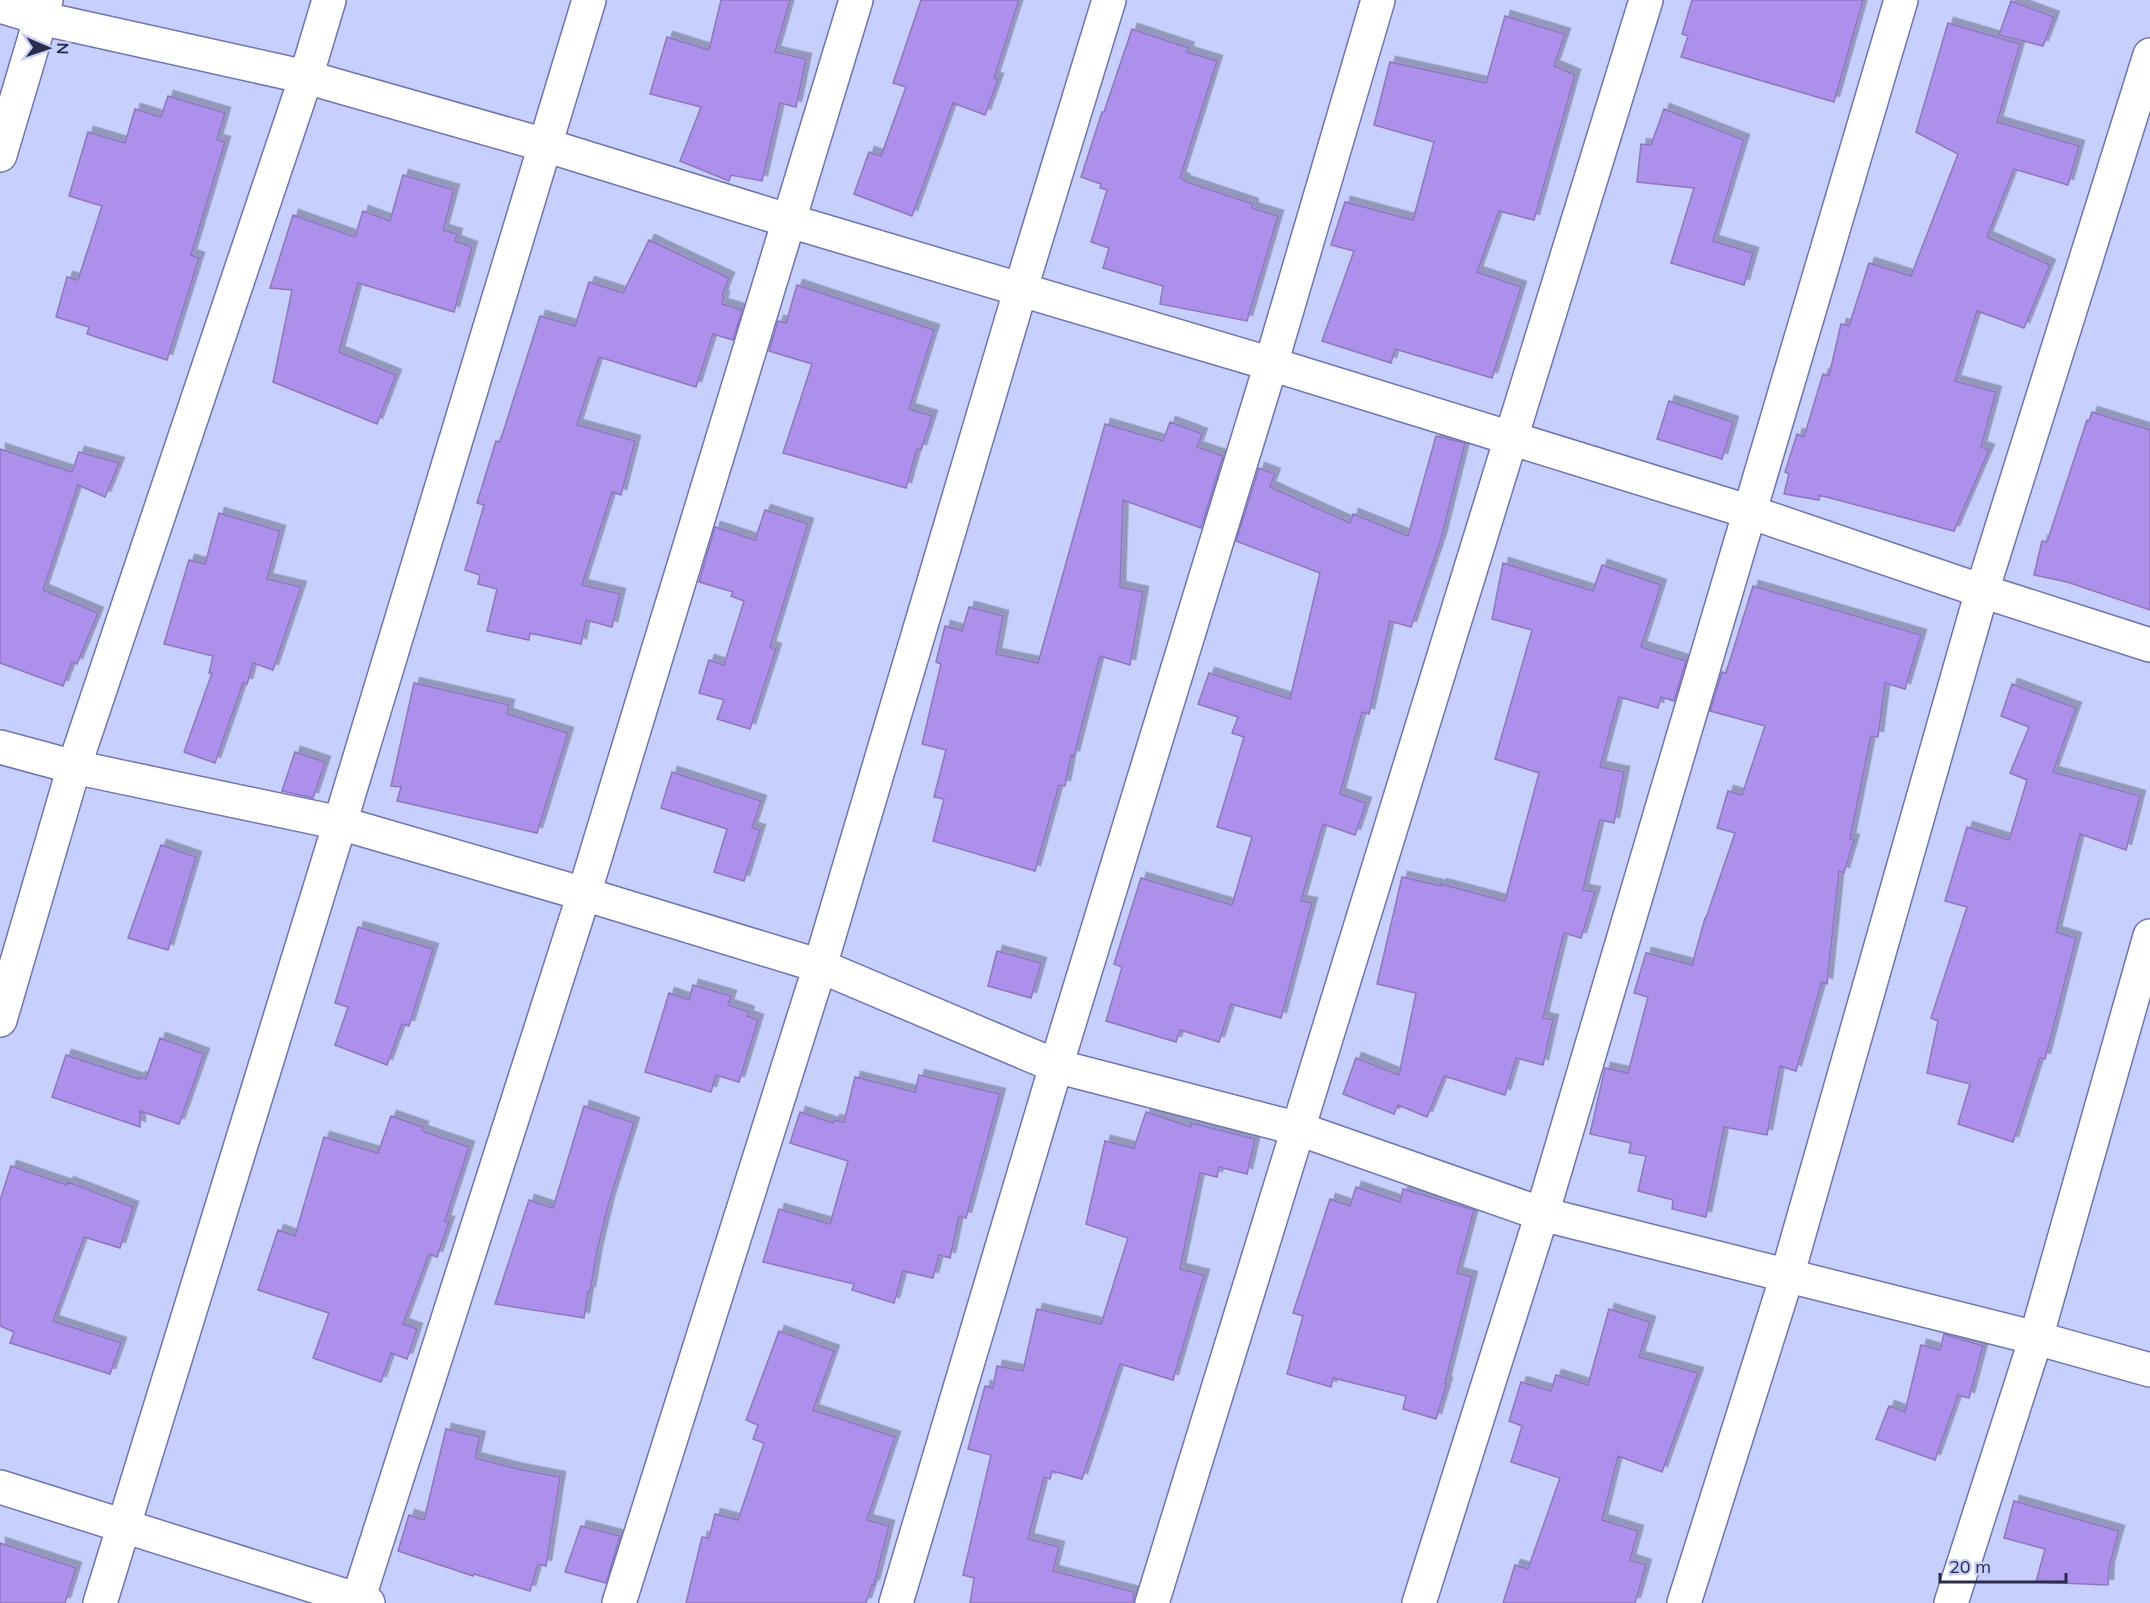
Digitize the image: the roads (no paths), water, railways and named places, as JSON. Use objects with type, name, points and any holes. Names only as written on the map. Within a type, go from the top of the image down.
[{"type":"street","points":[[0,1020],[74,767],[306,77],[329,0]]},
{"type":"street","points":[[100,1603],[340,823],[589,0]]},
{"type":"street","points":[[0,1487],[361,1602],[584,894],[856,0]]},
{"type":"street","points":[[619,1603],[820,966],[1109,0]]},
{"type":"street","points":[[896,1603],[1056,1066],[1271,364],[1378,0]]},
{"type":"street","points":[[1152,1603],[1646,0]]},
{"type":"street","points":[[1419,1603],[1542,1214],[1901,0]]},
{"type":"street","points":[[0,6],[43,9],[306,77],[545,145],[790,221],[1271,364],[1750,512],[2150,645]]},
{"type":"street","points":[[0,155],[43,9]]},
{"type":"street","points":[[1684,1603],[1787,1276],[1982,591],[2150,55]]},
{"type":"street","points":[[0,747],[74,767],[340,823],[820,966],[1056,1066],[1299,1129],[1542,1214],[2036,1338],[2150,1370]]},
{"type":"street","points":[[1951,1603],[2036,1338],[2150,936]]}]
